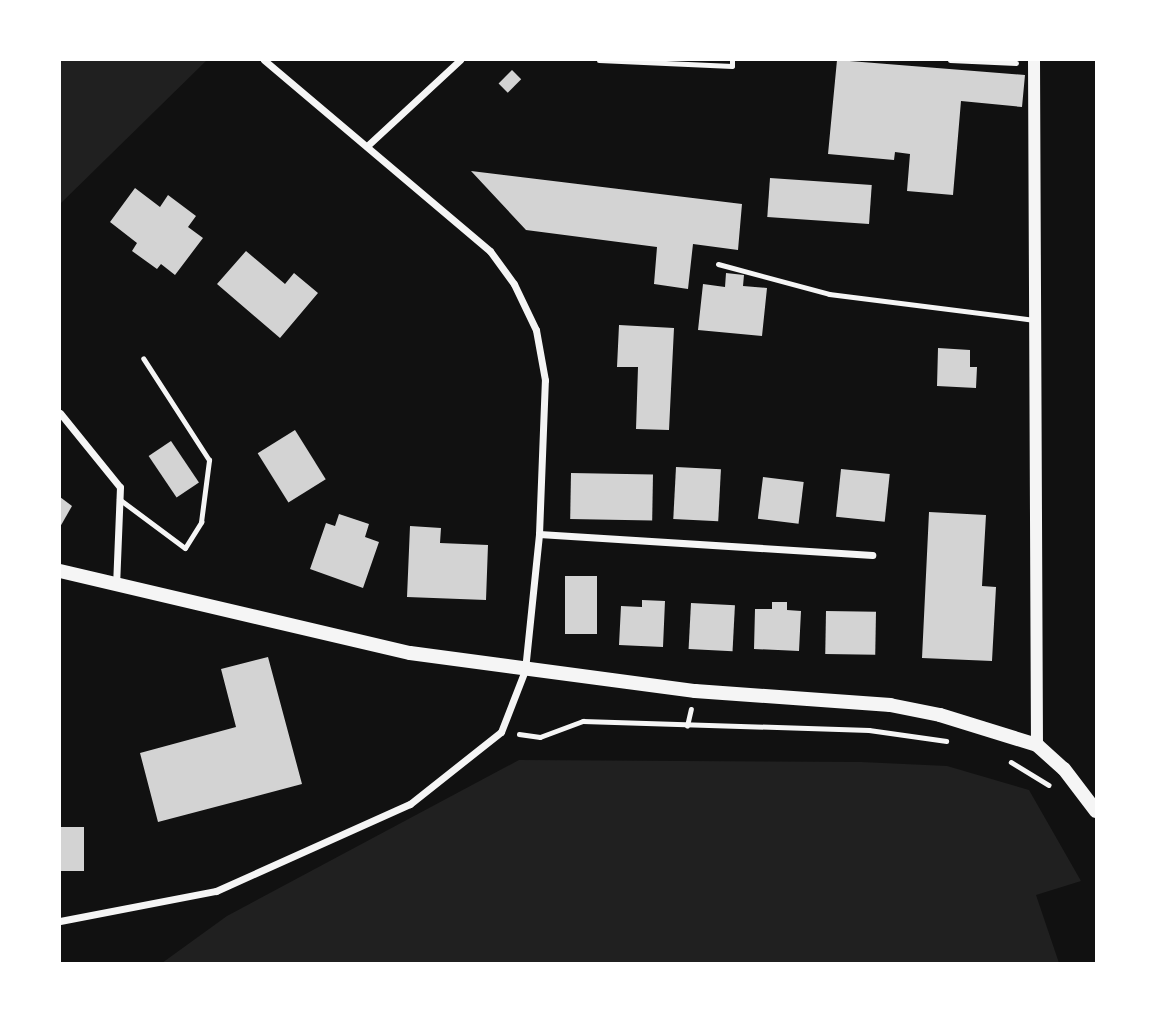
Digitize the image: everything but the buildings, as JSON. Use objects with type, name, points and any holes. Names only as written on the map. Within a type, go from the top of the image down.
[{"type":"main road","points":[[60,571],[356,642],[525,670],[695,691],[890,705],[1037,745],[1092,796],[1097,811]]},
{"type":"street","points":[[60,921],[216,891],[410,804],[501,732],[525,670],[539,534],[545,380],[536,330],[514,284],[490,251],[264,60]]},
{"type":"street","points":[[367,146],[460,60]]},
{"type":"street","points":[[1034,62],[1037,745]]},
{"type":"street","points":[[60,413],[120,486],[116,585]]},
{"type":"street","points":[[539,534],[872,555]]},
{"type":"lane","points":[[718,264],[829,293],[1037,321]]},
{"type":"lane","points":[[119,499],[185,548],[201,522],[209,460],[143,358]]},
{"type":"path","points":[[599,60],[732,65],[732,60]]},
{"type":"path","points":[[950,60],[1034,62]]},
{"type":"path","points":[[501,732],[540,737],[583,721],[869,730],[956,743]]},
{"type":"path","points":[[1004,760],[1048,787],[1064,769]]},
{"type":"shaded area","points":[[60,60],[207,60],[60,204]]},
{"type":"shaded area","points":[[519,760],[861,762],[947,766],[1029,790],[1081,881],[1036,895],[1059,963],[162,963],[227,916]]}]
